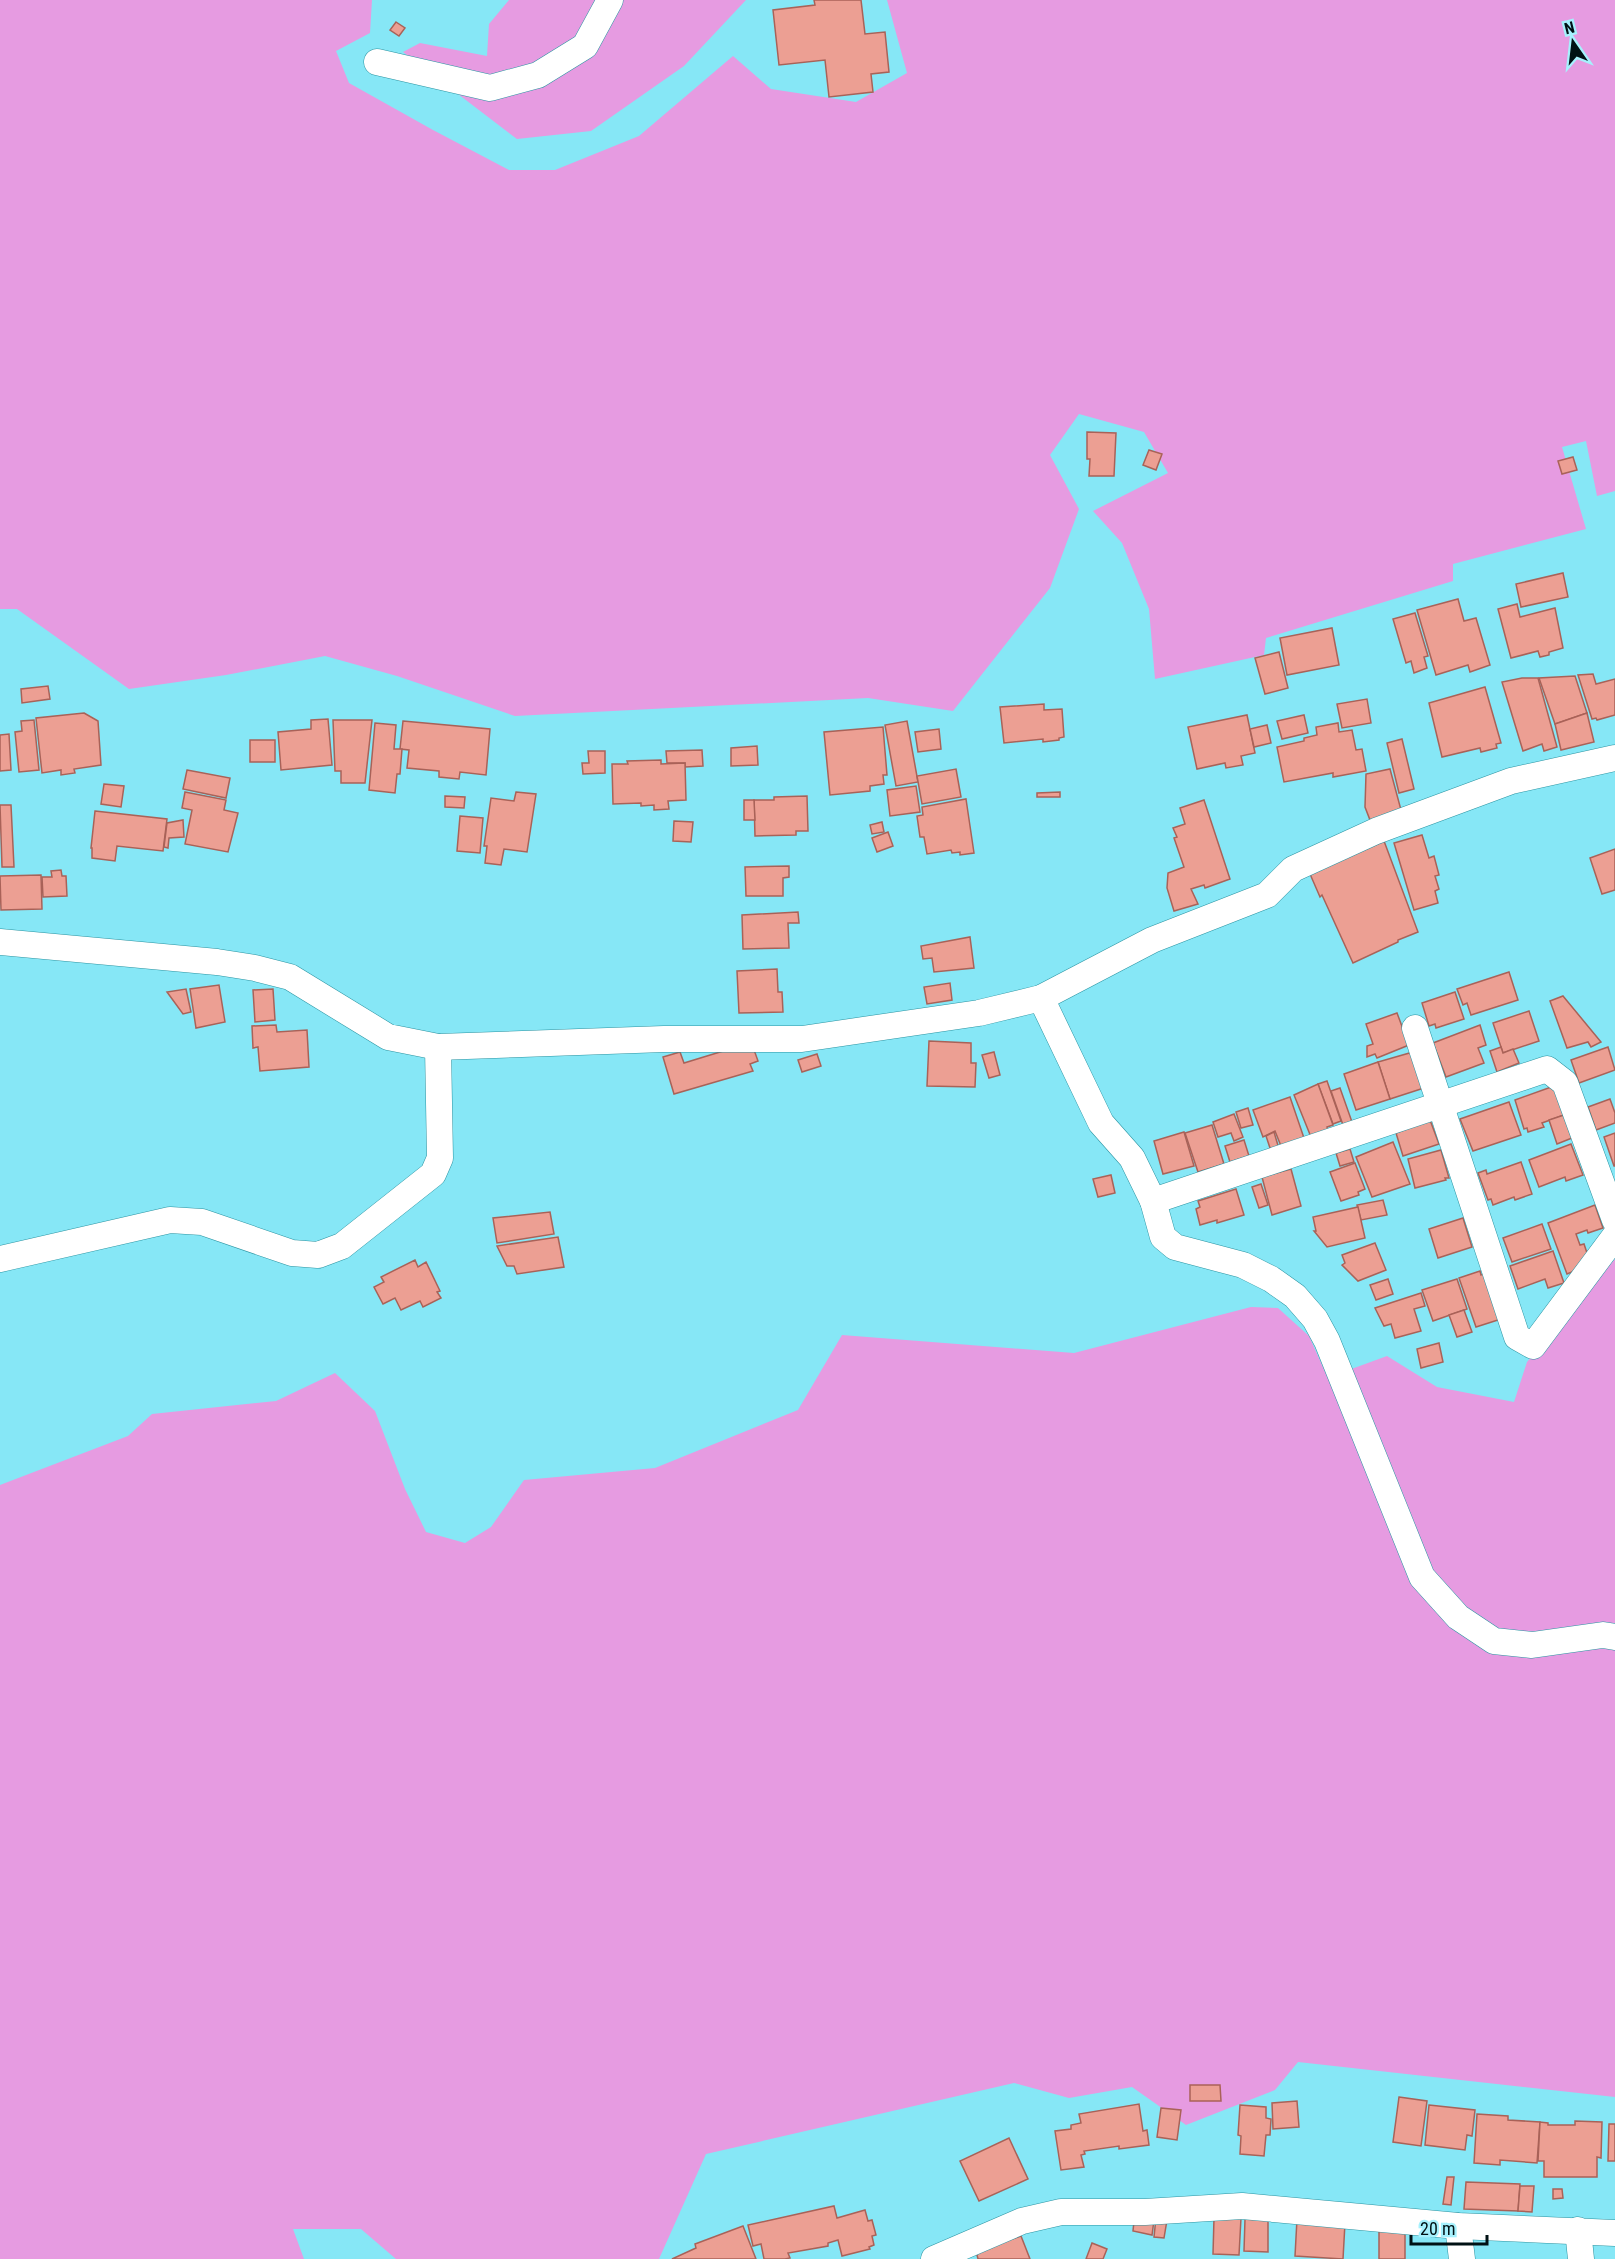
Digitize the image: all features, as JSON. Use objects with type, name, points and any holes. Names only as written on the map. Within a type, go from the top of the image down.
[{"type":"street","points":[[377,62],[490,88],[538,75],[585,46],[610,0]]},
{"type":"street","points":[[0,942],[217,962],[290,977],[388,1037],[438,1047],[664,1039],[802,1039],[979,1013],[1041,998],[1152,940],[1267,894],[1293,869],[1376,831],[1511,781],[1615,758]]},
{"type":"street","points":[[1041,998],[1101,1123],[1132,1158],[1153,1200],[1163,1237],[1175,1248],[1243,1265],[1271,1279],[1294,1296],[1315,1319],[1327,1341],[1422,1577],[1458,1617],[1494,1641],[1532,1645],[1603,1635],[1615,1637]]},
{"type":"street","points":[[1415,1028],[1517,1337],[1533,1346],[1615,1236]]},
{"type":"street","points":[[0,1259],[170,1220],[202,1222],[292,1253],[318,1255],[342,1246],[432,1174],[440,1158],[438,1047]]},
{"type":"street","points":[[1153,1200],[1547,1069],[1565,1083],[1615,1220]]},
{"type":"street","points":[[934,2259],[1022,2221],[1061,2212],[1145,2212],[1242,2206],[1458,2226],[1615,2232]]},
{"type":"street","points":[[1458,2226],[1462,2259]]},
{"type":"street","points":[[1578,2230],[1581,2259]]},
{"type":"shaded area","points":[[0,0],[372,0],[370,33],[336,51],[349,83],[509,170],[555,170],[639,136],[733,56],[771,89],[856,102],[907,73],[887,0],[1615,0],[1615,491],[1597,496],[1586,441],[1562,447],[1586,529],[1453,564],[1453,581],[1266,638],[1264,655],[1155,679],[1149,609],[1122,543],[1093,511],[1168,473],[1144,432],[1079,414],[1050,455],[1079,509],[1050,588],[953,711],[868,698],[515,716],[397,676],[325,656],[226,675],[129,689],[17,609],[0,609]]},
{"type":"shaded area","points":[[509,0],[746,0],[684,66],[591,131],[517,139],[403,52],[420,43],[487,56],[489,24]]},
{"type":"shaded area","points":[[1615,1259],[1615,1632],[1496,1636],[1427,1574],[1346,1371],[1387,1356],[1437,1387],[1514,1402],[1527,1362]]},
{"type":"shaded area","points":[[1251,1307],[1278,1308],[1309,1336],[1419,1581],[1478,1646],[1609,1646],[1615,1649],[1615,2097],[1298,2062],[1275,2090],[1186,2125],[1132,2087],[1069,2098],[1014,2083],[706,2154],[659,2259],[396,2259],[361,2229],[293,2229],[304,2259],[0,2259],[0,1485],[128,1436],[152,1414],[276,1401],[335,1373],[375,1411],[405,1489],[426,1532],[465,1543],[491,1527],[524,1480],[655,1468],[798,1410],[842,1335],[1074,1353]]},
{"type":"building","points":[[814,0],[861,0],[865,34],[885,32],[889,72],[871,74],[873,92],[829,97],[825,60],[779,65],[773,10],[815,5]]},
{"type":"building","points":[[396,22],[405,28],[399,36],[390,30]]},
{"type":"building","points":[[1087,432],[1116,433],[1114,476],[1089,476]]},
{"type":"building","points":[[1149,450],[1162,454],[1156,470],[1143,465]]},
{"type":"building","points":[[1573,457],[1577,470],[1562,474],[1558,461]]},
{"type":"building","points":[[1563,573],[1568,597],[1521,607],[1516,584]]},
{"type":"building","points":[[1458,599],[1464,621],[1476,618],[1490,665],[1470,672],[1468,665],[1436,675],[1417,610]]},
{"type":"building","points":[[1517,604],[1520,617],[1555,608],[1563,648],[1540,657],[1538,651],[1511,658],[1498,609]]},
{"type":"building","points":[[1415,613],[1428,656],[1424,657],[1427,668],[1414,673],[1411,661],[1406,663],[1393,619]]},
{"type":"building","points":[[1332,628],[1339,665],[1287,675],[1280,638]]},
{"type":"building","points":[[1279,652],[1288,688],[1265,694],[1255,658]]},
{"type":"building","points":[[1593,674],[1596,684],[1615,679],[1615,715],[1597,720],[1592,719],[1578,675]]},
{"type":"building","points":[[1575,676],[1587,713],[1555,724],[1539,678]]},
{"type":"building","points":[[1538,678],[1557,747],[1544,751],[1542,744],[1523,751],[1502,682]]},
{"type":"building","points":[[48,686],[50,699],[22,703],[21,689]]},
{"type":"building","points":[[1485,687],[1501,743],[1496,744],[1497,748],[1481,752],[1480,748],[1442,757],[1429,703]]},
{"type":"building","points":[[1367,699],[1371,723],[1342,728],[1337,704]]},
{"type":"building","points":[[1044,704],[1044,710],[1062,709],[1064,737],[1043,742],[1043,739],[1004,743],[1000,707]]},
{"type":"building","points":[[84,713],[98,721],[101,765],[74,769],[75,773],[61,775],[61,770],[42,773],[36,718]]},
{"type":"building","points":[[1587,713],[1594,742],[1561,750],[1555,724]]},
{"type":"building","points":[[1247,715],[1255,753],[1241,756],[1243,765],[1226,768],[1225,763],[1197,769],[1188,727]]},
{"type":"building","points":[[1304,715],[1308,733],[1282,739],[1277,721]]},
{"type":"building","points":[[328,719],[332,765],[281,770],[278,732],[311,729],[311,720]]},
{"type":"building","points":[[34,720],[39,770],[19,772],[15,732],[22,731],[21,721]]},
{"type":"building","points":[[333,720],[372,720],[365,783],[341,783],[341,771],[335,771]]},
{"type":"building","points":[[403,721],[490,729],[486,775],[460,772],[459,779],[439,777],[439,771],[407,768],[409,750],[400,749]]},
{"type":"building","points":[[907,721],[918,782],[896,786],[885,725]]},
{"type":"building","points":[[375,723],[396,725],[394,749],[402,749],[400,774],[397,774],[395,793],[369,790]]},
{"type":"building","points":[[1338,723],[1339,732],[1352,730],[1356,750],[1362,749],[1366,771],[1333,777],[1333,773],[1284,782],[1277,747],[1304,741],[1304,738],[1317,735],[1316,727]]},
{"type":"building","points":[[1267,725],[1271,743],[1254,747],[1250,729]]},
{"type":"building","points":[[883,727],[887,775],[883,775],[884,784],[870,786],[870,791],[830,795],[824,732]]},
{"type":"building","points":[[939,729],[941,749],[918,752],[915,732]]},
{"type":"building","points":[[9,734],[11,770],[0,771],[0,735]]},
{"type":"building","points":[[1402,739],[1414,789],[1399,793],[1387,743]]},
{"type":"building","points":[[250,740],[275,740],[275,762],[250,762]]},
{"type":"building","points":[[757,746],[758,765],[731,766],[731,748]]},
{"type":"building","points":[[702,750],[703,766],[685,767],[685,763],[667,763],[666,751]]},
{"type":"building","points":[[588,751],[605,751],[605,773],[583,774],[582,763],[589,763]]},
{"type":"building","points":[[661,760],[661,764],[685,763],[686,800],[668,801],[669,809],[654,810],[654,805],[641,806],[641,803],[613,804],[612,764]]},
{"type":"building","points":[[956,769],[961,797],[922,804],[917,776]]},
{"type":"building","points":[[1390,769],[1401,810],[1370,820],[1365,807],[1366,774]]},
{"type":"building","points":[[187,770],[230,778],[226,798],[183,789]]},
{"type":"building","points":[[104,784],[124,786],[121,807],[101,804]]},
{"type":"building","points":[[916,786],[920,812],[890,816],[887,790]]},
{"type":"building","points":[[185,792],[226,800],[224,810],[238,813],[228,852],[185,844],[192,810],[182,808]]},
{"type":"building","points":[[516,792],[536,794],[527,852],[504,849],[501,865],[485,863],[487,846],[484,846],[491,798],[514,801]]},
{"type":"building","points":[[1060,792],[1060,797],[1037,797],[1037,793]]},
{"type":"building","points":[[445,796],[465,797],[464,808],[445,807]]},
{"type":"building","points":[[807,796],[808,831],[796,831],[796,835],[755,836],[754,800]]},
{"type":"building","points":[[966,799],[974,853],[960,855],[960,852],[952,853],[951,850],[927,854],[924,837],[920,837],[917,816],[923,815],[922,807]]},
{"type":"building","points":[[744,800],[754,800],[755,820],[744,820]]},
{"type":"building","points":[[1204,800],[1230,879],[1205,888],[1204,885],[1191,889],[1198,904],[1174,911],[1167,888],[1168,873],[1184,867],[1173,828],[1185,824],[1180,808]]},
{"type":"building","points":[[0,805],[11,805],[14,867],[2,867]]},
{"type":"building","points":[[95,811],[167,819],[163,851],[117,846],[115,861],[92,858]]},
{"type":"building","points":[[460,816],[483,818],[480,853],[457,851]]},
{"type":"building","points":[[183,820],[184,837],[169,838],[168,848],[164,847],[167,823]]},
{"type":"building","points":[[674,821],[693,822],[691,842],[673,841]]},
{"type":"building","points":[[882,822],[884,832],[872,834],[870,825]]},
{"type":"building","points":[[888,832],[893,846],[877,852],[872,838]]},
{"type":"building","points":[[1422,835],[1429,858],[1434,856],[1439,875],[1435,876],[1439,889],[1435,891],[1438,903],[1414,910],[1394,843]]},
{"type":"building","points":[[1384,841],[1418,932],[1353,963],[1310,874]]},
{"type":"building","points":[[1615,849],[1615,890],[1602,894],[1590,858]]},
{"type":"building","points":[[789,866],[789,877],[783,878],[783,896],[746,896],[745,867]]},
{"type":"building","points":[[61,870],[62,876],[66,876],[67,896],[43,897],[42,877],[52,877],[51,871]]},
{"type":"building","points":[[41,875],[42,909],[1,910],[0,876]]},
{"type":"building","points":[[798,912],[799,923],[788,923],[789,948],[743,949],[742,915]]},
{"type":"building","points":[[970,937],[974,968],[934,972],[932,958],[923,959],[921,946]]},
{"type":"building","points":[[777,969],[778,992],[782,992],[783,1012],[739,1013],[737,971]]},
{"type":"building","points":[[1509,972],[1518,1000],[1471,1015],[1467,1003],[1463,1005],[1457,989]]},
{"type":"building","points":[[950,983],[952,1000],[927,1004],[924,987]]},
{"type":"building","points":[[219,985],[225,1022],[196,1028],[190,989]]},
{"type":"building","points":[[186,989],[191,1012],[183,1014],[167,992]]},
{"type":"building","points":[[273,989],[275,1020],[255,1022],[253,990]]},
{"type":"building","points":[[1455,992],[1464,1019],[1436,1028],[1435,1024],[1429,1026],[1422,1003]]},
{"type":"building","points":[[1563,996],[1601,1042],[1591,1047],[1588,1042],[1567,1048],[1550,1001]]},
{"type":"building","points":[[1529,1011],[1539,1041],[1503,1053],[1493,1023]]},
{"type":"building","points":[[1397,1013],[1409,1045],[1377,1058],[1375,1054],[1367,1057],[1367,1046],[1373,1044],[1366,1024]]},
{"type":"building","points":[[276,1025],[277,1032],[307,1030],[309,1067],[260,1071],[258,1047],[253,1048],[252,1026]]},
{"type":"building","points":[[1480,1025],[1486,1045],[1478,1048],[1484,1063],[1446,1077],[1433,1043]]},
{"type":"building","points":[[929,1041],[971,1043],[971,1063],[976,1063],[975,1087],[927,1086]]},
{"type":"building","points":[[753,1047],[758,1061],[750,1064],[753,1071],[674,1094],[663,1057],[680,1052],[684,1063],[733,1048]]},
{"type":"building","points":[[1501,1047],[1503,1053],[1513,1049],[1519,1063],[1497,1072],[1490,1051]]},
{"type":"building","points":[[1608,1047],[1615,1070],[1579,1083],[1571,1060]]},
{"type":"building","points":[[994,1052],[1000,1075],[989,1078],[982,1055]]},
{"type":"building","points":[[1413,1052],[1424,1088],[1390,1099],[1378,1062]]},
{"type":"building","points":[[817,1054],[821,1066],[802,1072],[798,1060]]},
{"type":"building","points":[[1378,1062],[1390,1099],[1356,1110],[1344,1074]]},
{"type":"building","points":[[1327,1081],[1341,1121],[1333,1124],[1318,1084]]},
{"type":"building","points":[[1318,1084],[1333,1125],[1327,1127],[1328,1130],[1311,1137],[1294,1095]]},
{"type":"building","points":[[1554,1086],[1564,1115],[1542,1123],[1544,1127],[1528,1132],[1527,1128],[1524,1129],[1515,1100]]},
{"type":"building","points":[[1340,1088],[1352,1122],[1343,1125],[1331,1091]]},
{"type":"building","points":[[1290,1097],[1304,1138],[1281,1146],[1275,1131],[1263,1137],[1253,1110]]},
{"type":"building","points":[[1610,1099],[1615,1113],[1615,1123],[1596,1130],[1588,1107]]},
{"type":"building","points":[[1509,1102],[1521,1135],[1473,1151],[1460,1119]]},
{"type":"building","points":[[1248,1108],[1253,1125],[1241,1128],[1236,1112]]},
{"type":"building","points":[[1234,1114],[1243,1137],[1234,1141],[1231,1133],[1218,1137],[1213,1122]]},
{"type":"building","points":[[1564,1115],[1572,1138],[1557,1144],[1549,1120]]},
{"type":"building","points":[[1430,1120],[1439,1144],[1403,1156],[1396,1133]]},
{"type":"building","points":[[1212,1125],[1224,1164],[1198,1172],[1185,1133]]},
{"type":"building","points":[[1184,1132],[1194,1166],[1163,1174],[1154,1141]]},
{"type":"building","points":[[1274,1132],[1279,1149],[1271,1151],[1266,1136]]},
{"type":"building","points":[[1615,1133],[1615,1166],[1614,1166],[1604,1137]]},
{"type":"building","points":[[1244,1140],[1249,1156],[1230,1162],[1225,1146]]},
{"type":"building","points":[[1393,1142],[1410,1184],[1372,1197],[1356,1157]]},
{"type":"building","points":[[1571,1144],[1583,1175],[1566,1181],[1565,1177],[1539,1187],[1529,1160]]},
{"type":"building","points":[[1350,1149],[1354,1162],[1340,1166],[1336,1153]]},
{"type":"building","points":[[1441,1150],[1449,1178],[1415,1188],[1408,1159]]},
{"type":"building","points":[[1521,1162],[1532,1194],[1515,1200],[1514,1197],[1493,1205],[1491,1199],[1488,1200],[1478,1173],[1486,1170],[1487,1174]]},
{"type":"building","points":[[1355,1163],[1365,1189],[1358,1192],[1359,1195],[1341,1201],[1330,1172]]},
{"type":"building","points":[[1291,1169],[1301,1206],[1272,1215],[1262,1177]]},
{"type":"building","points":[[1111,1175],[1115,1193],[1098,1197],[1093,1179]]},
{"type":"building","points":[[1261,1184],[1268,1205],[1259,1208],[1252,1187]]},
{"type":"building","points":[[1236,1189],[1244,1215],[1217,1223],[1217,1220],[1200,1225],[1196,1209],[1200,1207],[1198,1201]]},
{"type":"building","points":[[1383,1200],[1387,1215],[1361,1220],[1357,1205]]},
{"type":"building","points":[[1595,1205],[1603,1228],[1576,1234],[1580,1245],[1584,1244],[1588,1256],[1579,1269],[1567,1274],[1548,1223]]},
{"type":"building","points":[[1358,1207],[1365,1238],[1327,1247],[1314,1231],[1316,1231],[1313,1217]]},
{"type":"building","points":[[550,1212],[554,1234],[497,1243],[493,1218]]},
{"type":"building","points":[[1463,1218],[1472,1247],[1438,1258],[1429,1229]]},
{"type":"building","points":[[1542,1224],[1551,1249],[1512,1262],[1503,1238]]},
{"type":"building","points":[[558,1237],[564,1267],[517,1274],[514,1266],[507,1266],[497,1246]]},
{"type":"building","points":[[1375,1243],[1386,1270],[1358,1281],[1342,1265],[1345,1263],[1342,1255]]},
{"type":"building","points":[[1553,1251],[1564,1283],[1548,1288],[1545,1279],[1518,1289],[1510,1266]]},
{"type":"building","points":[[415,1260],[418,1267],[426,1262],[441,1298],[423,1307],[420,1301],[401,1310],[395,1298],[383,1304],[374,1287],[384,1282],[381,1277]]},
{"type":"building","points":[[1480,1271],[1481,1275],[1485,1273],[1501,1319],[1476,1327],[1459,1278]]},
{"type":"building","points":[[1388,1279],[1393,1294],[1376,1300],[1370,1285]]},
{"type":"building","points":[[1457,1279],[1467,1309],[1433,1321],[1422,1290]]},
{"type":"building","points":[[1421,1293],[1425,1306],[1414,1309],[1421,1331],[1395,1338],[1391,1324],[1384,1326],[1375,1308]]},
{"type":"building","points":[[1464,1310],[1472,1332],[1457,1337],[1449,1315]]},
{"type":"building","points":[[1439,1343],[1443,1362],[1421,1368],[1417,1349]]},
{"type":"building","points":[[1190,2085],[1220,2085],[1221,2101],[1190,2101]]},
{"type":"building","points":[[1399,2097],[1427,2101],[1421,2146],[1393,2142]]},
{"type":"building","points":[[1297,2101],[1299,2127],[1273,2129],[1272,2103]]},
{"type":"building","points":[[1139,2104],[1143,2131],[1147,2130],[1149,2145],[1084,2151],[1085,2154],[1081,2155],[1084,2167],[1061,2170],[1055,2131],[1071,2129],[1071,2125],[1081,2123],[1079,2114]]},
{"type":"building","points":[[1240,2105],[1266,2107],[1266,2118],[1271,2119],[1270,2135],[1266,2135],[1264,2156],[1240,2154],[1241,2136],[1238,2135]]},
{"type":"building","points":[[1429,2105],[1475,2110],[1472,2136],[1467,2135],[1465,2150],[1425,2145]]},
{"type":"building","points":[[1161,2108],[1181,2110],[1177,2140],[1157,2137]]},
{"type":"building","points":[[1477,2114],[1508,2116],[1508,2120],[1540,2122],[1537,2163],[1500,2160],[1500,2165],[1474,2163]]},
{"type":"building","points":[[1575,2121],[1602,2122],[1601,2158],[1597,2157],[1597,2177],[1544,2177],[1544,2161],[1538,2161],[1540,2122],[1548,2123],[1548,2125],[1575,2125]]},
{"type":"building","points":[[1609,2124],[1615,2124],[1615,2161],[1608,2161]]},
{"type":"building","points":[[1009,2138],[1028,2179],[979,2201],[960,2161]]},
{"type":"building","points":[[1447,2177],[1454,2177],[1451,2205],[1443,2204]]},
{"type":"building","points":[[1466,2182],[1520,2184],[1518,2211],[1464,2209]]},
{"type":"building","points":[[1520,2186],[1534,2186],[1532,2212],[1518,2211]]},
{"type":"building","points":[[1553,2189],[1562,2189],[1563,2198],[1553,2199]]},
{"type":"building","points":[[834,2206],[837,2218],[865,2210],[868,2221],[872,2220],[876,2235],[872,2236],[874,2245],[869,2247],[870,2249],[842,2256],[838,2240],[828,2243],[828,2246],[788,2253],[790,2258],[764,2259],[761,2244],[753,2246],[748,2225]]},
{"type":"building","points":[[1156,2218],[1167,2220],[1164,2238],[1154,2237]]},
{"type":"building","points":[[1214,2218],[1241,2218],[1239,2255],[1213,2254]]},
{"type":"building","points":[[1245,2219],[1268,2219],[1268,2252],[1244,2251]]},
{"type":"building","points":[[1297,2219],[1345,2223],[1343,2259],[1295,2256]]},
{"type":"building","points":[[1154,2220],[1152,2235],[1133,2231],[1134,2221]]},
{"type":"building","points":[[743,2226],[756,2259],[672,2259],[696,2248],[695,2244]]},
{"type":"building","points":[[1379,2229],[1405,2229],[1405,2259],[1379,2259]]},
{"type":"building","points":[[1021,2236],[1030,2259],[978,2259],[976,2251]]},
{"type":"building","points":[[1092,2243],[1107,2249],[1103,2259],[1086,2259]]}]
